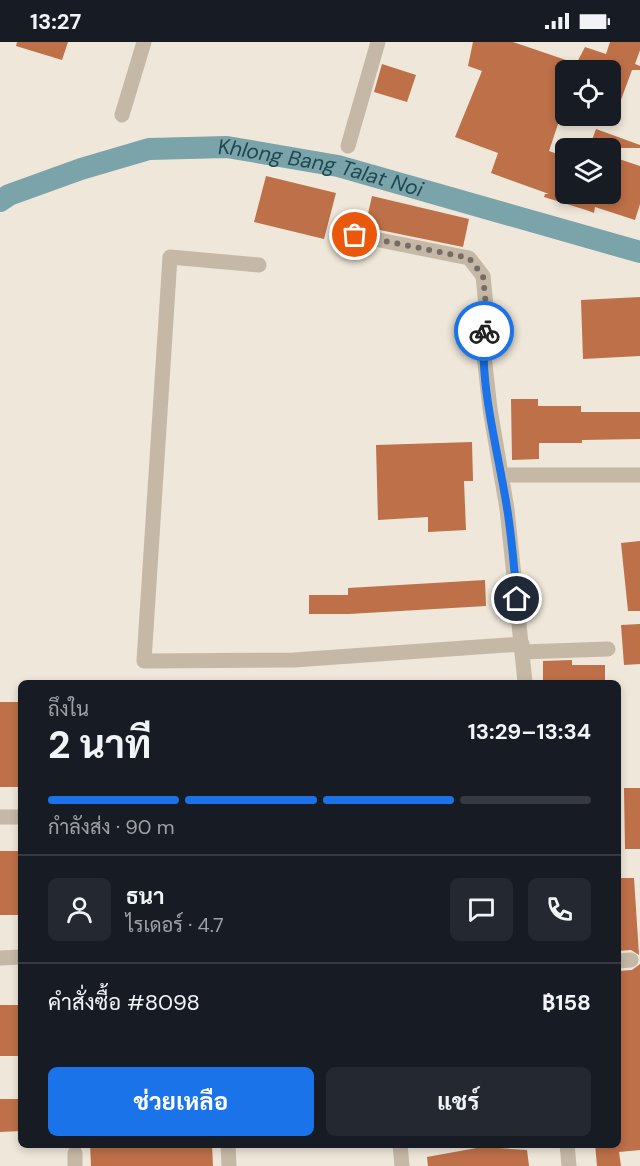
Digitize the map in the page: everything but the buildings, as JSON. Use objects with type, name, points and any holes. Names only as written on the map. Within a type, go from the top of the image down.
[{"type":"street","points":[[122,115],[144,42]]},
{"type":"street","points":[[348,146],[378,42]]},
{"type":"street","points":[[355,235],[469,258],[483,276],[486,306],[483,346],[490,409],[507,509],[525,680]]},
{"type":"street","points":[[259,265],[170,257],[144,661],[294,660],[522,648],[608,649]]},
{"type":"street","points":[[501,475],[640,475]]},
{"type":"street","points":[[0,817],[18,817]]},
{"type":"street","points":[[0,958],[18,957]]},
{"type":"street","points":[[228,1148],[229,1166]]},
{"type":"street","points":[[400,1148],[402,1166]]},
{"type":"street","points":[[567,1148],[569,1166]]},
{"type":"waterway","name":"Khlong Bang Talat Noi","points":[[0,201],[9,195],[81,169],[149,149],[227,147],[338,166],[640,252]]},
{"type":"way so far","points":[[355,235],[469,258],[483,276],[486,306],[484,331]]},
{"type":"route","points":[[484,331],[483,346],[490,409],[507,509],[517,599]]}]
